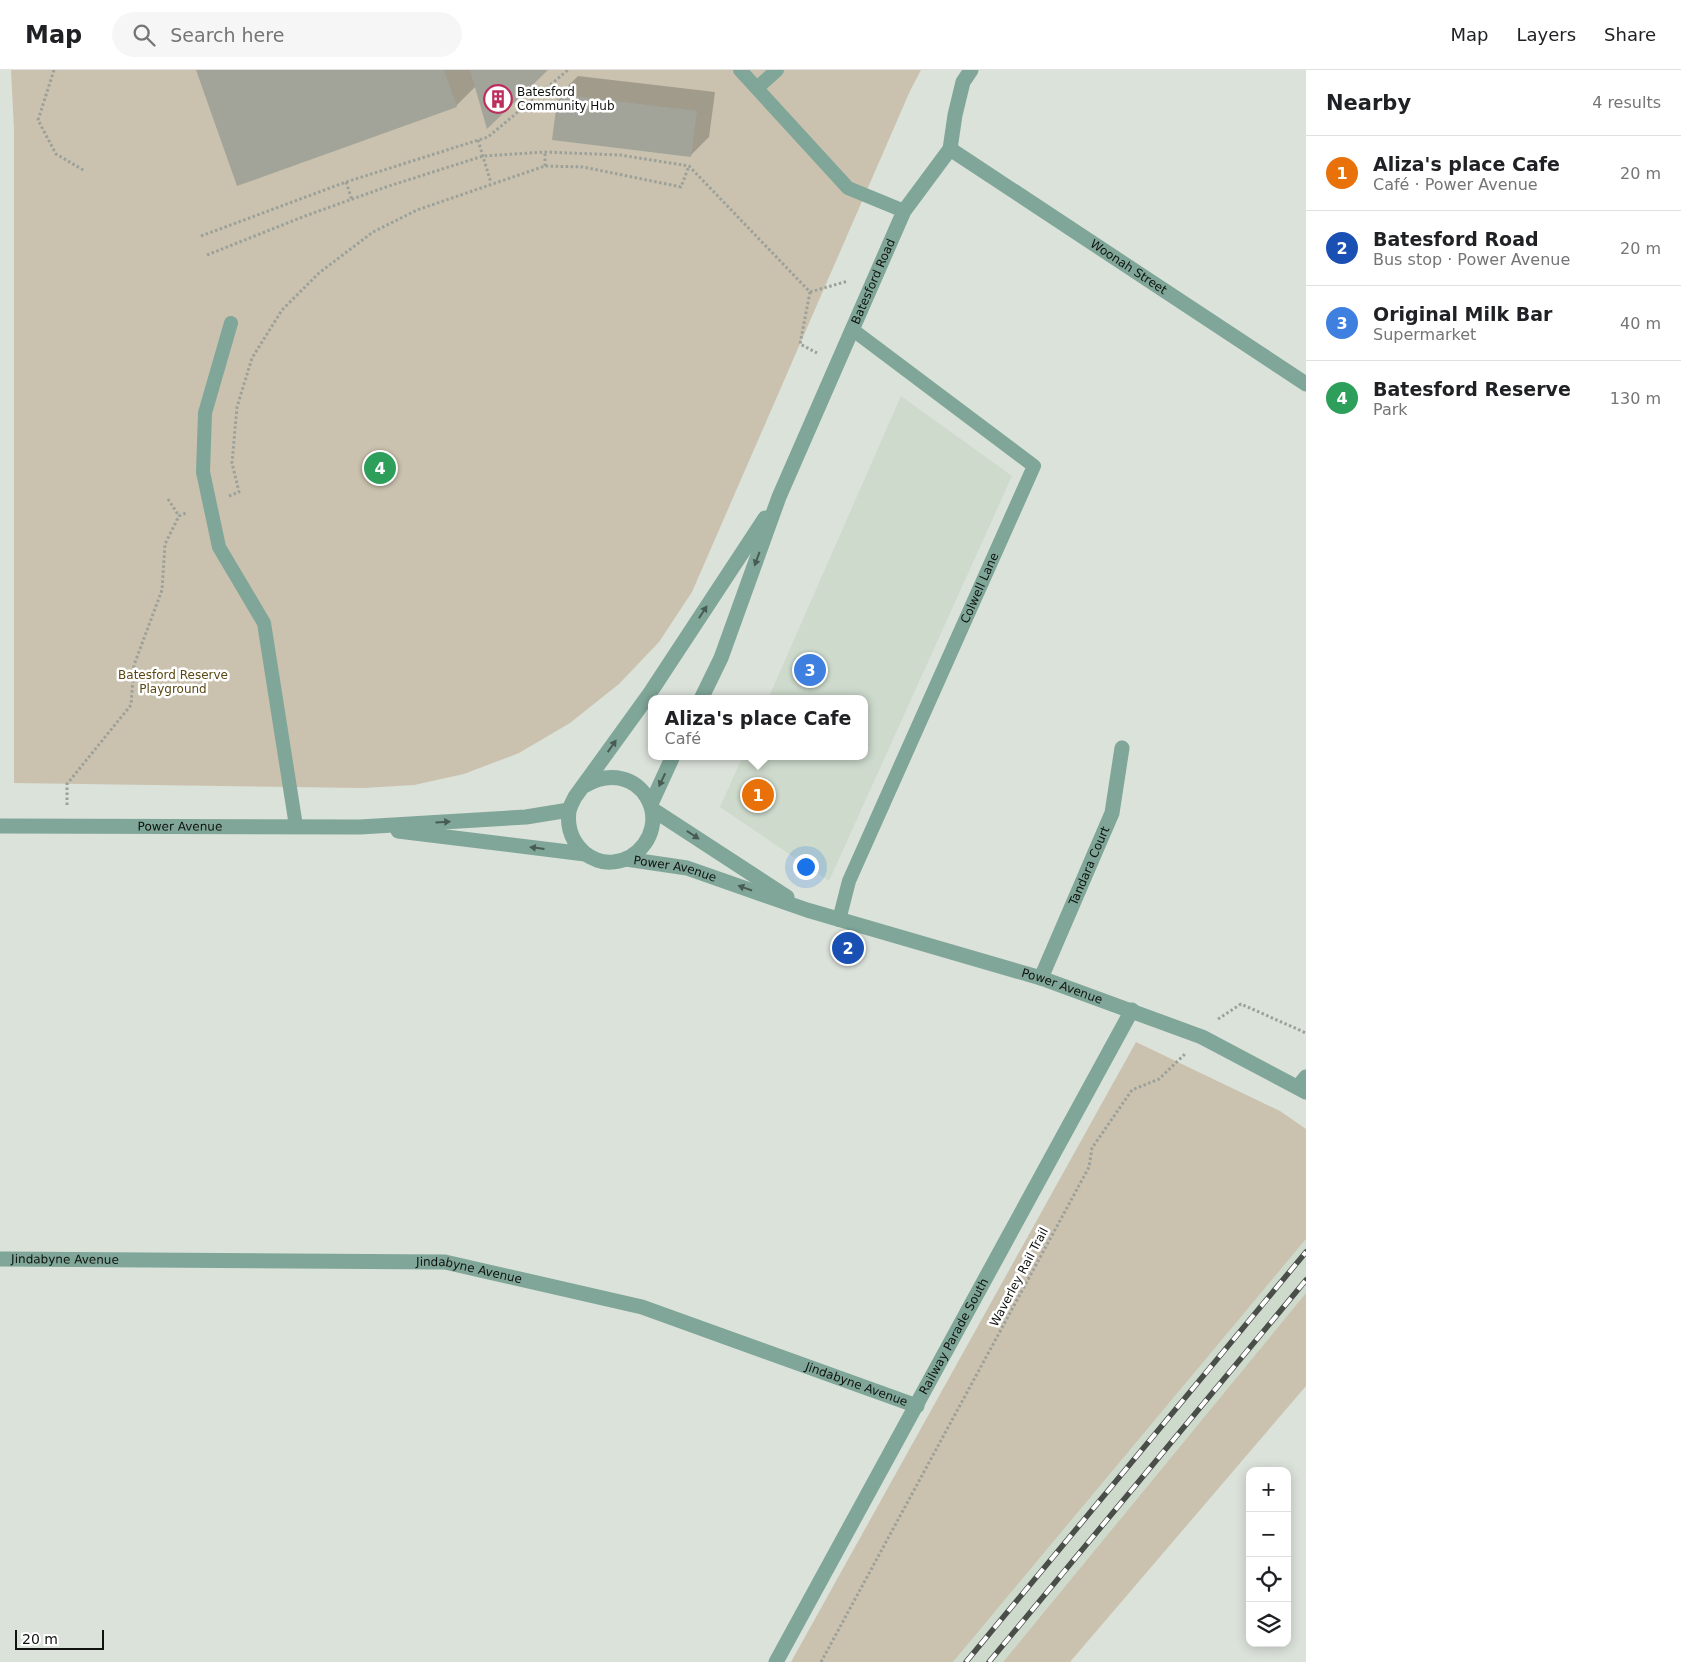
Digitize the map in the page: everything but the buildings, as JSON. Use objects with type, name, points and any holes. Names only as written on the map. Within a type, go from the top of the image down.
[{"type":"street","name":"Batesford Road","points":[[703,695],[721,658],[779,496],[904,211],[950,149],[963,82],[971,70]]},
{"type":"street","name":"Woonah Street","points":[[950,149],[1306,384]]},
{"type":"street","name":"Batesford Road","points":[[649,695],[779,496]]},
{"type":"street","name":"Batesford Road","points":[[584,786],[648,696]]},
{"type":"street","name":"Tandara Court","points":[[1041,978],[1112,813],[1122,748]]},
{"type":"street","points":[[651,807],[672,760]]},
{"type":"street","points":[[609,777],[622,778],[634,783],[644,792],[651,807],[653,824],[648,839],[639,851],[626,860],[612,862],[598,860],[585,854],[574,842],[569,826],[569,810],[574,797],[584,786],[595,780],[609,777]]},
{"type":"street","name":"Power Avenue","points":[[651,807],[808,910]]},
{"type":"street","name":"Power Avenue","points":[[0,826],[360,827],[526,817],[569,810]]},
{"type":"street","name":"Power Avenue","points":[[360,827],[585,854]]},
{"type":"street","name":"Power Avenue","points":[[626,860],[687,868],[839,920],[1041,978],[1202,1037],[1303,1086]]},
{"type":"street","name":"Railway Parade South","points":[[776,1662],[1132,1010]]},
{"type":"street","name":"Jindabyne Avenue","points":[[0,1259],[445,1262],[642,1307],[917,1406]]},
{"type":"lane","points":[[740,70],[848,188],[904,211]]},
{"type":"lane","points":[[757,88],[777,70]]},
{"type":"lane","points":[[231,323],[205,413],[203,472],[220,547],[264,622],[296,826]]},
{"type":"lane","name":"Colwell Lane","points":[[839,920],[849,881],[1034,466],[853,330]]},
{"type":"path","points":[[54,70],[38,120],[56,154],[85,171]]},
{"type":"path","points":[[201,236],[346,182],[488,137],[568,70]]},
{"type":"path","points":[[478,140],[491,183]]},
{"type":"path","points":[[545,152],[545,166]]},
{"type":"path","points":[[207,255],[305,216],[386,187],[483,156],[545,152],[620,155],[689,166],[810,292]]},
{"type":"path","points":[[67,826],[66,784],[131,705],[134,665],[162,590],[165,544],[179,516],[239,492],[232,463],[237,407],[252,358],[282,310],[319,272],[373,232],[417,210],[491,183],[545,166],[583,167],[681,187],[689,166]]},
{"type":"path","points":[[346,182],[352,200]]},
{"type":"path","points":[[810,292],[878,274]]},
{"type":"path","points":[[810,292],[800,344],[837,364]]},
{"type":"path","points":[[168,500],[179,516]]},
{"type":"path","name":"Waverley Rail Trail","points":[[821,1662],[1089,1167],[1092,1148],[1132,1090],[1159,1079],[1202,1037],[1214,1022],[1241,1004],[1306,1033]]},
{"type":"shaded area","points":[[901,396],[1012,476],[829,881],[720,807],[741,760],[868,760],[868,695],[770,695]]},
{"type":"shaded area","points":[[1306,1239],[1306,1293],[1003,1662],[953,1662]]},
{"type":"green space","name":"Batesford Reserve Playground","points":[[11,70],[921,70],[910,91],[692,592],[659,642],[619,684],[570,723],[519,753],[464,774],[414,785],[364,788],[14,783],[14,130]]},
{"type":"green space","points":[[1136,1042],[1280,1111],[1306,1129],[1306,1239],[953,1662],[791,1662]]},
{"type":"green space","points":[[1306,1293],[1306,1386],[1070,1662],[1003,1662]]},
{"type":"railway","points":[[966,1662],[1306,1252]]},
{"type":"railway","points":[[989,1662],[1306,1280]]},
{"type":"place","name":"Batesford Community Hub","points":[[498,99]]},
{"type":"place","name":"Batesford Reserve","points":[[380,468]]},
{"type":"place","name":"Original Milk Bar","points":[[810,670]]},
{"type":"place","name":"Aliza's place Cafe","points":[[758,795]]},
{"type":"place","name":"Batesford Road","points":[[848,948]]}]
